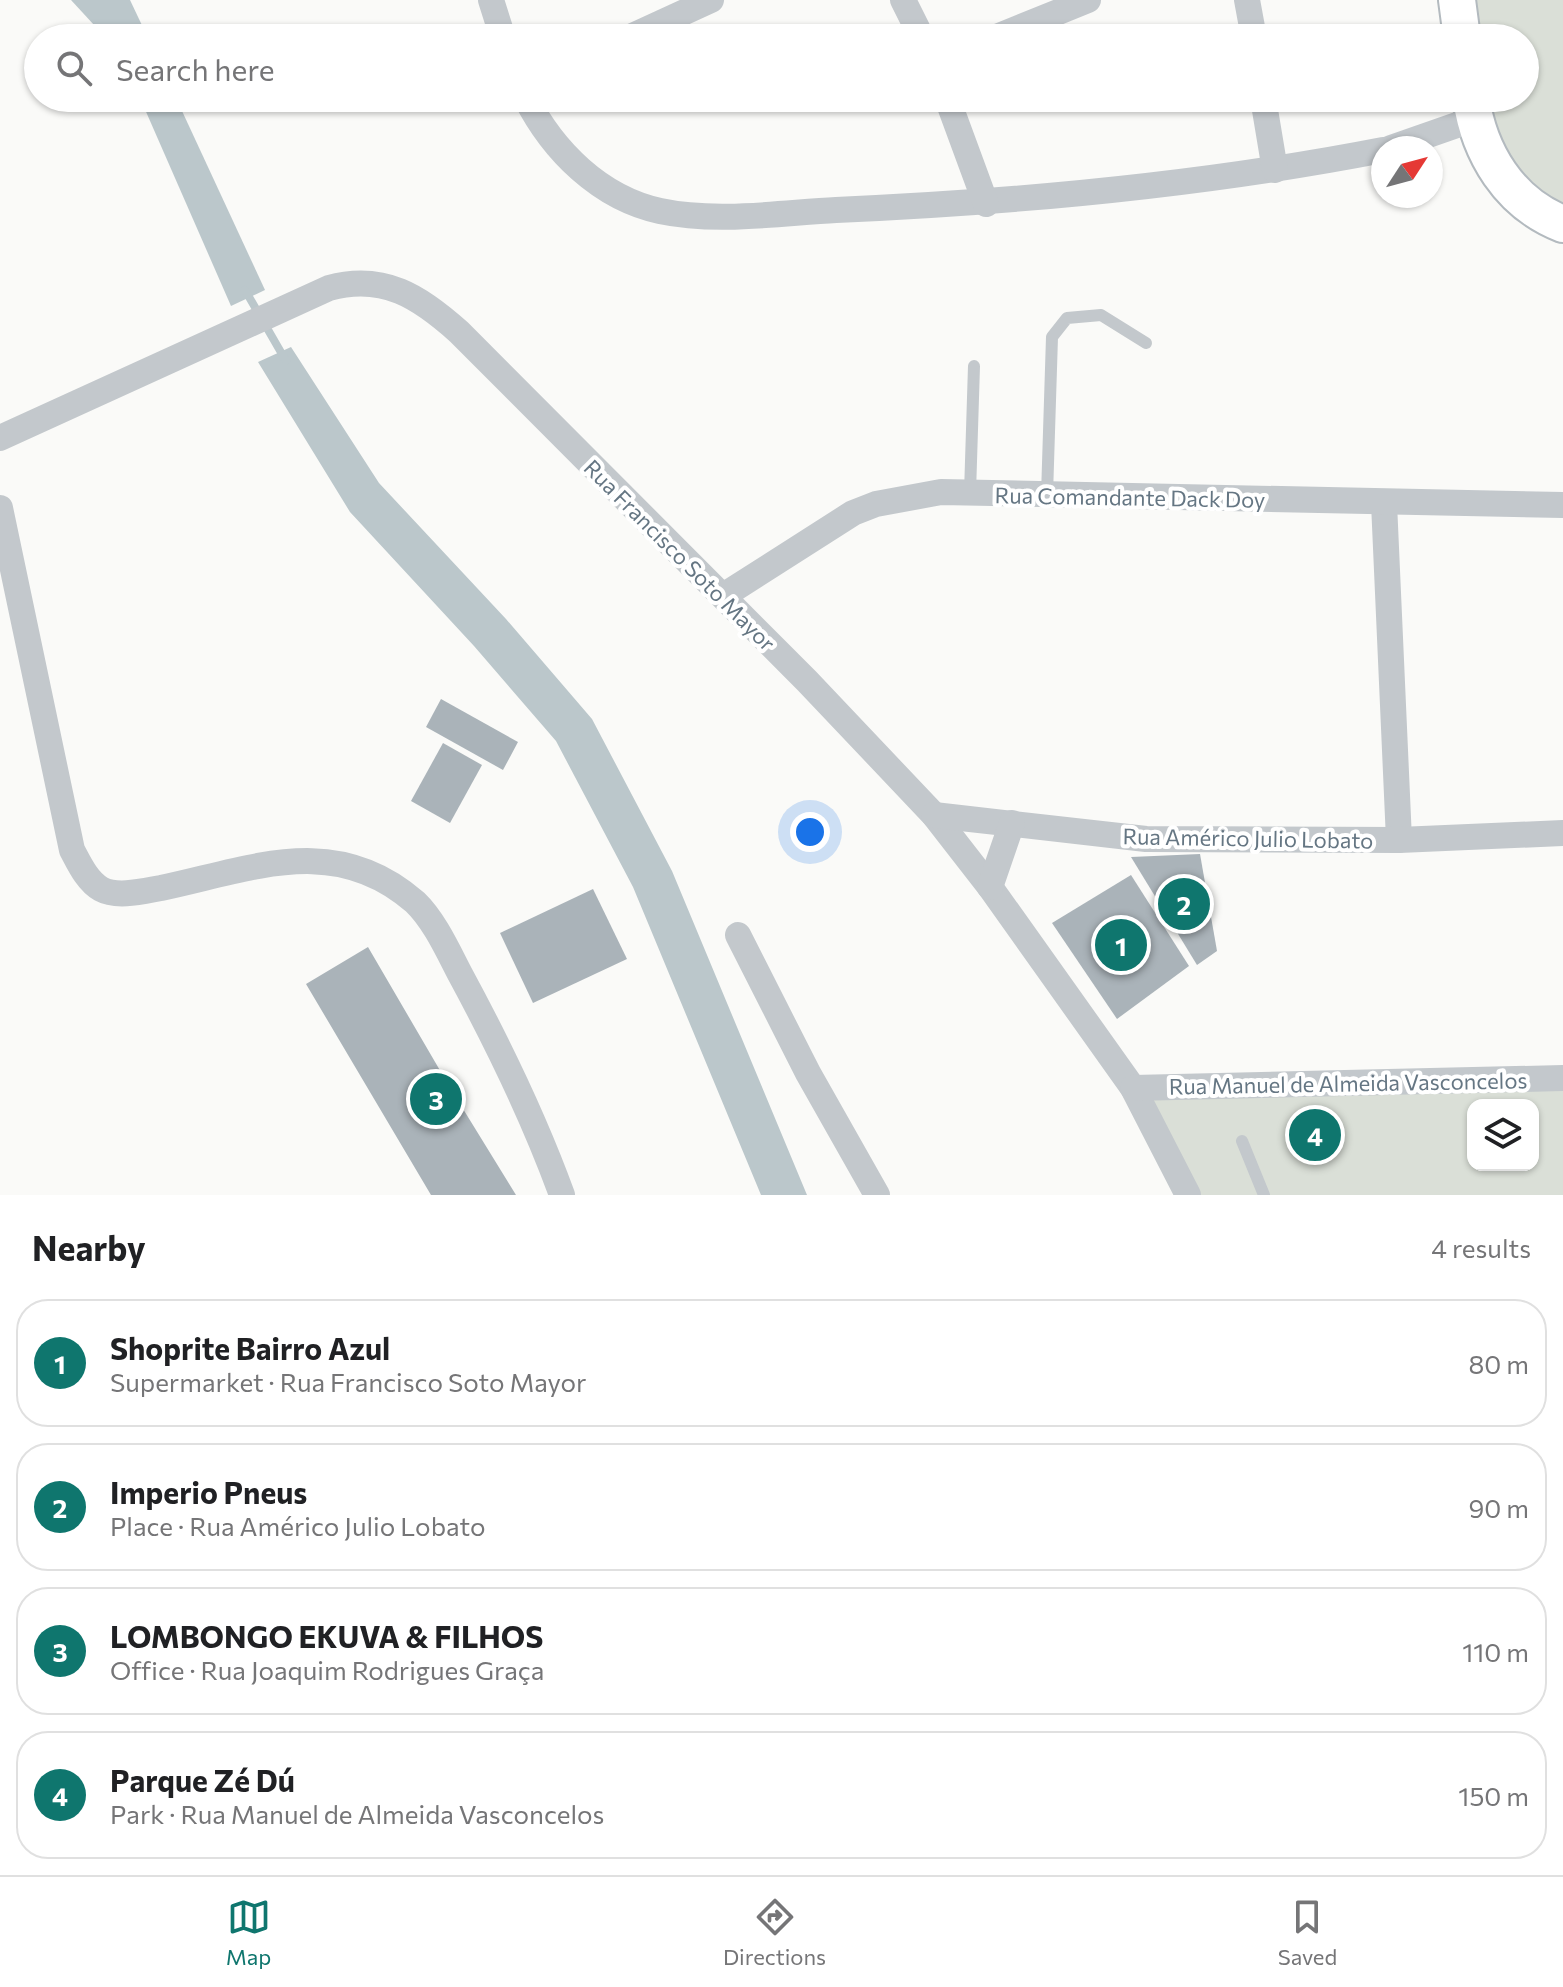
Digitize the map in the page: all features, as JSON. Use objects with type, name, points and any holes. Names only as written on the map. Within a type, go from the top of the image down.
[{"type":"street","points":[[491,0],[499,24]]},
{"type":"street","points":[[659,24],[711,0]]},
{"type":"street","points":[[903,0],[915,24]]},
{"type":"street","points":[[1029,24],[1088,0]]},
{"type":"street","points":[[1247,0],[1251,24]]},
{"type":"street","points":[[1457,0],[1460,24]]},
{"type":"street","points":[[533,112],[569,162],[619,196],[661,211],[720,215],[986,204],[1275,170],[1371,152]]},
{"type":"street","points":[[952,112],[986,204]]},
{"type":"street","points":[[1265,112],[1275,170]]},
{"type":"street","points":[[1416,136],[1466,112]]},
{"type":"street","points":[[1473,112],[1491,161],[1513,191],[1531,208],[1563,224]]},
{"type":"street","name":"Rua Francisco Soto Mayor","points":[[0,438],[302,297],[348,283],[394,286],[415,296],[459,332],[723,596],[934,815],[990,887],[1133,1088],[1188,1195]]},
{"type":"street","name":"Rua Comandante Dack Doy","points":[[723,596],[853,513],[909,497],[970,493],[1563,505]]},
{"type":"street","points":[[1384,503],[1399,840]]},
{"type":"street","points":[[0,508],[72,850],[83,872],[101,889],[119,893],[144,891],[276,862],[316,858],[350,863],[416,903],[443,943],[485,1019],[537,1127],[562,1195]]},
{"type":"street","name":"Rua Américo Julio Lobato","points":[[934,815],[1146,839],[1399,840],[1563,833]]},
{"type":"street","points":[[990,887],[1012,823]]},
{"type":"street","points":[[738,935],[808,1073],[877,1195]]},
{"type":"street","name":"Rua Manuel de Almeida Vasconcelos","points":[[1133,1088],[1563,1078]]},
{"type":"lane","points":[[1047,495],[1052,337],[1067,318],[1101,315],[1146,343]]},
{"type":"lane","points":[[970,493],[974,366]]},
{"type":"lane","points":[[1242,1141],[1264,1195]]},
{"type":"shaded area","points":[[71,0],[130,0],[141,24],[93,24]]},
{"type":"shaded area","points":[[1457,0],[1563,0],[1563,223],[1531,208],[1479,112],[1539,112],[1539,24],[1460,24]]},
{"type":"shaded area","points":[[146,112],[182,112],[265,290],[231,306]]},
{"type":"shaded area","points":[[291,347],[379,483],[506,619],[592,719],[672,871],[807,1195],[761,1195],[633,887],[556,741],[474,646],[350,512],[258,362]]},
{"type":"shaded area","points":[[1563,1078],[1563,1195],[1188,1195],[1133,1088]]},
{"type":"building","points":[[441,699],[518,742],[503,770],[426,727]]},
{"type":"building","points":[[443,743],[482,765],[450,823],[411,801]]},
{"type":"building","points":[[1200,854],[1217,951],[1197,965],[1131,857]]},
{"type":"building","points":[[1131,875],[1189,966],[1117,1019],[1052,923]]},
{"type":"building","points":[[593,889],[627,959],[533,1003],[500,933]]},
{"type":"building","points":[[368,947],[516,1195],[431,1195],[306,984]]},
{"type":"waterway","points":[[245,290],[286,361]]},
{"type":"place","name":"Imperio Pneus","points":[[1184,904]]},
{"type":"place","name":"Shoprite Bairro Azul","points":[[1121,945]]},
{"type":"place","name":"LOMBONGO EKUVA & FILHOS","points":[[436,1099]]},
{"type":"place","name":"Parque Zé Dú","points":[[1315,1135]]}]
